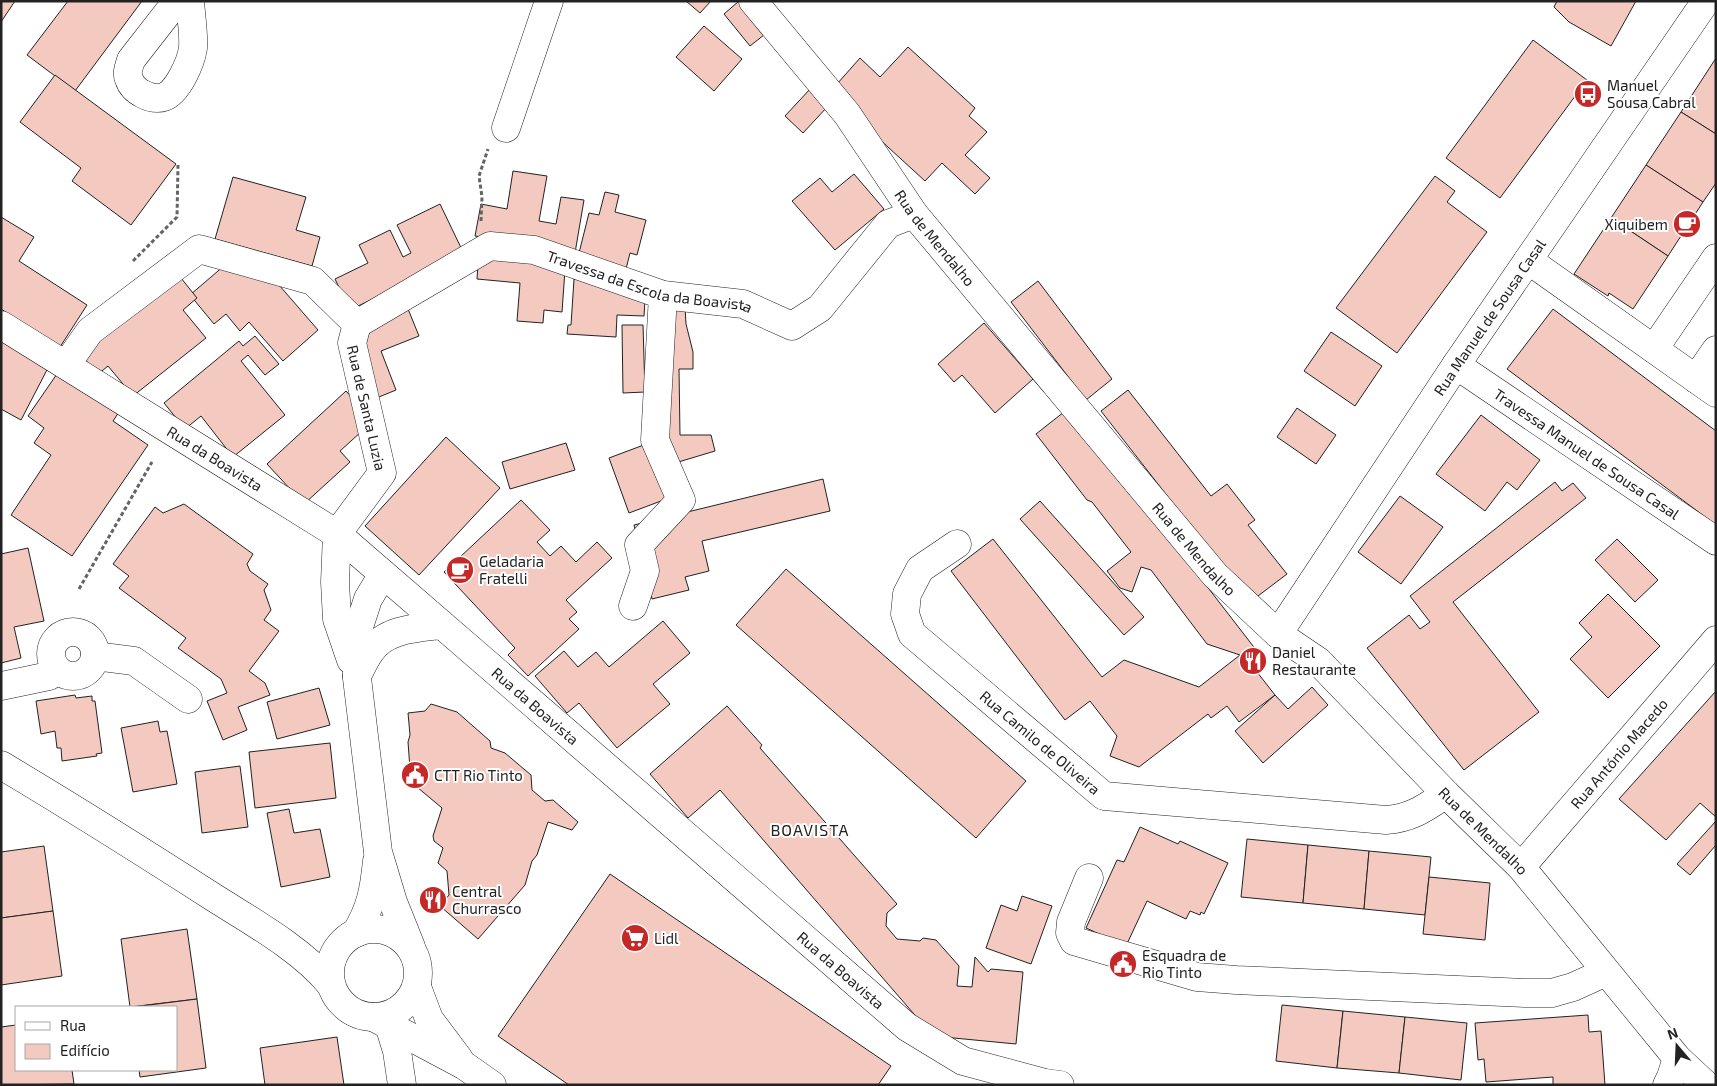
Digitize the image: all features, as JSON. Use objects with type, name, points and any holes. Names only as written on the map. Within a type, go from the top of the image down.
[{"type":"street","points":[[177,1],[131,60],[128,70],[129,80],[141,93],[154,99],[166,96],[185,73],[193,47],[190,1]]},
{"type":"street","points":[[506,128],[549,1]]},
{"type":"street","name":"Rua de Mendalho","points":[[753,1],[847,114],[914,214],[1215,575],[1278,634],[1318,661],[1446,794],[1521,867],[1677,1058],[1706,1085]]},
{"type":"street","name":"Rua Manuel de Sousa Casal","points":[[1278,634],[1456,365],[1706,1]]},
{"type":"street","name":"Travessa da Escola da Boavista","points":[[490,246],[534,250],[663,295],[743,304],[792,326],[820,308],[888,224],[914,214]]},
{"type":"street","points":[[357,324],[490,246]]},
{"type":"street","name":"Rua de Santa Luzia","points":[[66,365],[90,331],[199,249],[313,282],[357,324],[352,342],[382,473],[336,534]]},
{"type":"street","points":[[1654,349],[1716,258]]},
{"type":"street","points":[[1528,260],[1706,386],[1716,350]]},
{"type":"street","points":[[633,606],[645,570],[639,546],[681,500],[655,440],[663,295]]},
{"type":"street","name":"Rua da Boavista","points":[[1,325],[336,534],[907,1027],[963,1061],[1045,1083],[1060,1085]]},
{"type":"street","name":"Travessa Manuel de Sousa Casal","points":[[1456,365],[1716,541]]},
{"type":"street","points":[[336,534],[335,582],[338,619],[357,678]]},
{"type":"street","name":"Rua Camilo de Oliveira","points":[[957,544],[920,569],[908,594],[905,614],[912,634],[1104,796],[1386,820],[1401,819],[1418,813],[1446,794]]},
{"type":"street","points":[[381,1021],[410,1000],[417,987],[419,973],[417,960],[393,902],[378,852],[357,678],[357,633],[368,599],[383,574]]},
{"type":"street","points":[[357,678],[370,651],[381,640],[398,632],[441,625]]},
{"type":"street","points":[[74,632],[87,637],[92,642],[95,656],[89,668],[77,676],[63,674],[57,669],[51,656],[52,648],[60,636],[74,632]]},
{"type":"street","name":"Rua António Macedo","points":[[1521,867],[1716,640]]},
{"type":"street","points":[[95,656],[134,660],[188,699]]},
{"type":"street","points":[[1,686],[49,676],[57,669]]},
{"type":"street","points":[[1,765],[96,821],[259,926],[311,963],[331,984],[338,998],[348,1008],[360,1015],[381,1021],[465,1066],[492,1085]]},
{"type":"street","points":[[331,984],[330,969],[333,954],[367,914],[374,885],[378,852]]},
{"type":"street","points":[[1089,878],[1070,922],[1070,933],[1074,941],[1197,977],[1543,993],[1573,987],[1606,972]]},
{"type":"street","points":[[259,926],[292,937],[321,941],[349,937],[370,929],[385,930],[400,936],[410,947]]},
{"type":"street","points":[[417,987],[429,1019],[465,1066]]},
{"type":"street","points":[[381,1021],[398,1051],[402,1085]]},
{"type":"street","points":[[1667,1085],[1677,1058]]},
{"type":"path","points":[[490,246],[480,230],[482,197],[479,176],[492,137],[506,128]]},
{"type":"path","points":[[130,264],[177,217],[178,165]]},
{"type":"path","points":[[79,589],[152,462]]},
{"type":"building","points":[[1,1],[15,1],[1,22]]},
{"type":"building","points":[[68,1],[142,1],[75,91],[27,55]]},
{"type":"building","points":[[686,1],[711,1],[700,13]]},
{"type":"building","points":[[739,1],[745,1],[769,31],[750,46],[724,14]]},
{"type":"building","points":[[1557,1],[1636,1],[1611,46],[1569,22],[1554,7]]},
{"type":"building","points":[[704,26],[742,59],[714,91],[676,57]]},
{"type":"building","points":[[1533,40],[1587,80],[1500,198],[1446,158]]},
{"type":"building","points":[[908,47],[975,108],[969,116],[987,132],[965,155],[990,178],[975,194],[942,163],[925,181],[829,93],[860,58],[880,77]]},
{"type":"building","points":[[1716,58],[1716,134],[1681,112]]},
{"type":"building","points":[[55,75],[176,164],[131,225],[72,181],[81,168],[20,122]]},
{"type":"building","points":[[811,88],[829,105],[803,133],[785,116]]},
{"type":"building","points":[[1681,112],[1716,134],[1716,183],[1703,202],[1646,165]]},
{"type":"building","points":[[1646,165],[1703,202],[1668,256],[1611,218]]},
{"type":"building","points":[[513,171],[547,176],[539,221],[556,224],[561,197],[584,200],[575,253],[475,236],[481,204],[507,209]]},
{"type":"building","points":[[854,174],[884,209],[835,250],[792,201],[820,178],[832,192]]},
{"type":"building","points":[[1435,176],[1455,191],[1447,202],[1487,232],[1397,353],[1336,308]]},
{"type":"building","points":[[233,177],[306,197],[296,230],[320,237],[312,266],[215,239]]},
{"type":"building","points":[[605,192],[619,195],[615,212],[646,220],[637,255],[630,253],[625,273],[577,261],[589,213],[599,215]]},
{"type":"building","points":[[440,204],[464,254],[350,310],[335,279],[368,263],[359,245],[390,230],[403,257],[411,253],[397,225]]},
{"type":"building","points":[[1,217],[34,237],[19,261],[87,305],[60,347],[1,309]]},
{"type":"building","points":[[1611,218],[1668,256],[1633,309],[1609,293],[1608,296],[1574,274]]},
{"type":"building","points":[[246,247],[318,330],[283,361],[249,322],[240,331],[226,314],[214,324],[190,295]]},
{"type":"building","points":[[479,249],[566,256],[562,312],[544,310],[543,323],[517,321],[520,283],[477,279]]},
{"type":"building","points":[[177,273],[197,298],[183,310],[206,338],[133,396],[108,366],[97,375],[79,351]]},
{"type":"building","points":[[574,279],[646,284],[644,316],[617,315],[616,337],[567,334],[568,325],[571,325]]},
{"type":"building","points":[[1038,281],[1112,379],[1086,400],[1011,302]]},
{"type":"building","points":[[406,304],[419,336],[381,351],[396,390],[374,399],[346,327]]},
{"type":"building","points":[[659,307],[685,307],[686,324],[693,352],[693,369],[679,369],[680,435],[711,435],[715,451],[675,463],[655,433]]},
{"type":"building","points":[[1553,309],[1716,431],[1716,525],[1507,369]]},
{"type":"building","points":[[984,323],[1033,379],[995,413],[962,375],[954,382],[938,364]]},
{"type":"building","points":[[622,325],[643,325],[645,392],[623,393]]},
{"type":"building","points":[[1331,332],[1382,366],[1355,406],[1304,371]]},
{"type":"building","points":[[255,336],[279,364],[265,375],[248,355],[241,361],[285,415],[233,457],[201,416],[185,429],[164,403],[239,341],[243,346]]},
{"type":"building","points":[[1,341],[49,366],[21,420],[1,409]]},
{"type":"building","points":[[59,371],[119,412],[113,421],[148,445],[72,556],[11,515],[51,455],[34,443],[44,428],[28,416]]},
{"type":"building","points":[[1035,377],[1046,390],[1044,392],[1033,379]]},
{"type":"building","points":[[1128,390],[1211,496],[1227,484],[1255,520],[1248,525],[1287,574],[1250,602],[1101,411]]},
{"type":"building","points":[[346,391],[373,421],[340,451],[350,462],[304,504],[267,464]]},
{"type":"building","points":[[1069,408],[1267,664],[1257,672],[1275,695],[1239,722],[1227,706],[1211,718],[1208,714],[1139,767],[1110,756],[1117,736],[1090,701],[1065,720],[951,571],[993,539],[1102,677],[1124,660],[1199,687],[1240,655],[1207,644],[1151,570],[1141,567],[1132,592],[1120,588],[1107,571],[1131,552],[1092,502],[1087,500],[1036,434]]},
{"type":"building","points":[[1297,408],[1336,435],[1316,464],[1277,437]]},
{"type":"building","points":[[1481,415],[1540,460],[1517,490],[1507,482],[1485,511],[1436,474]]},
{"type":"building","points":[[446,437],[500,488],[419,575],[365,526]]},
{"type":"building","points":[[566,443],[575,470],[510,489],[502,462]]},
{"type":"building","points":[[649,443],[669,498],[629,513],[609,458]]},
{"type":"building","points":[[823,479],[830,511],[702,541],[709,571],[685,577],[689,590],[652,599],[634,525]]},
{"type":"building","points":[[1555,482],[1562,491],[1573,483],[1586,498],[1453,602],[1539,712],[1464,770],[1367,648],[1409,615],[1420,629],[1430,622],[1410,596]]},
{"type":"building","points":[[1400,496],[1443,527],[1401,584],[1358,552]]},
{"type":"building","points":[[521,500],[550,530],[537,542],[550,556],[561,546],[576,562],[597,542],[612,558],[566,600],[577,612],[569,619],[579,629],[528,676],[508,655],[515,648],[444,572]]},
{"type":"building","points":[[1040,501],[1144,617],[1124,635],[1020,519]]},
{"type":"building","points":[[184,504],[253,554],[247,564],[250,571],[268,584],[264,590],[271,610],[264,620],[279,631],[249,671],[265,683],[270,695],[238,707],[247,730],[223,740],[207,701],[227,693],[221,679],[178,648],[186,638],[119,588],[129,576],[113,564],[155,507],[163,513]]},
{"type":"building","points":[[1617,539],[1658,580],[1635,602],[1595,560]]},
{"type":"building","points":[[28,548],[44,621],[14,627],[21,658],[1,663],[1,554]]},
{"type":"building","points":[[786,569],[1026,781],[976,838],[736,625]]},
{"type":"building","points":[[1608,594],[1660,646],[1608,698],[1570,659],[1592,637],[1579,623]]},
{"type":"building","points":[[663,621],[690,653],[653,684],[670,704],[617,748],[579,703],[567,713],[535,676],[564,651],[578,667],[596,652],[609,667]]},
{"type":"building","points":[[1312,687],[1328,705],[1263,763],[1235,731],[1275,695],[1288,709]]},
{"type":"building","points":[[319,688],[330,725],[277,739],[267,702]]},
{"type":"building","points":[[1716,691],[1716,817],[1700,803],[1666,840],[1619,799]]},
{"type":"building","points":[[75,695],[76,698],[92,696],[92,701],[95,701],[102,753],[96,754],[97,756],[62,761],[61,748],[57,748],[55,731],[41,734],[36,701]]},
{"type":"building","points":[[431,704],[457,712],[490,741],[491,748],[505,753],[531,775],[532,790],[545,801],[553,800],[578,822],[572,830],[548,822],[537,855],[532,861],[525,885],[478,939],[440,906],[449,895],[447,871],[438,863],[443,848],[434,841],[433,836],[442,808],[411,782],[408,713],[425,711]]},
{"type":"building","points":[[727,706],[762,745],[760,748],[897,904],[887,913],[886,926],[897,939],[920,941],[923,938],[936,940],[959,966],[957,986],[972,987],[975,957],[988,972],[991,969],[1023,972],[1016,1044],[933,1036],[720,790],[688,818],[650,774]]},
{"type":"building","points":[[158,721],[160,732],[167,731],[177,784],[133,792],[121,728]]},
{"type":"building","points":[[330,743],[336,798],[255,808],[249,752]]},
{"type":"building","points":[[240,766],[248,827],[202,833],[195,772]]},
{"type":"building","points":[[289,809],[294,833],[320,829],[330,877],[281,887],[267,813]]},
{"type":"building","points":[[1716,821],[1716,845],[1690,875],[1677,864]]},
{"type":"building","points":[[1140,827],[1178,844],[1180,841],[1228,863],[1204,914],[1201,912],[1200,915],[1190,911],[1186,919],[1147,901],[1126,946],[1086,928],[1117,860],[1124,862]]},
{"type":"building","points":[[1247,839],[1308,845],[1303,903],[1241,897]]},
{"type":"building","points":[[1308,845],[1369,851],[1364,909],[1303,903]]},
{"type":"building","points":[[44,846],[53,911],[1,918],[1,852]]},
{"type":"building","points":[[1369,851],[1431,857],[1425,915],[1364,909]]},
{"type":"building","name":"Lidl","points":[[610,874],[891,1066],[878,1085],[569,1085],[498,1036]]},
{"type":"building","points":[[1429,877],[1490,883],[1485,940],[1423,934]]},
{"type":"building","points":[[1022,896],[1052,906],[1031,964],[986,948],[1001,905],[1017,911]]},
{"type":"building","points":[[53,911],[62,976],[1,985],[1,918]]},
{"type":"building","points":[[187,929],[197,999],[130,1006],[121,939]]},
{"type":"building","points":[[197,999],[206,1068],[140,1077],[139,1071],[178,1071],[178,1006],[141,1006]]},
{"type":"building","points":[[1282,1005],[1343,1011],[1337,1068],[1276,1061]]},
{"type":"building","points":[[1343,1011],[1405,1017],[1399,1073],[1337,1068]]},
{"type":"building","points":[[1588,1015],[1589,1032],[1601,1031],[1605,1085],[1553,1085],[1553,1077],[1486,1082],[1484,1059],[1478,1060],[1475,1023]]},
{"type":"building","points":[[1405,1017],[1467,1023],[1461,1080],[1399,1073]]},
{"type":"building","points":[[15,1025],[15,1071],[72,1071],[74,1084],[1,1085],[1,1027]]},
{"type":"building","points":[[337,1037],[344,1085],[265,1085],[260,1048]]},
{"type":"place","name":"Manuel Sousa Cabral","points":[[1588,94]]},
{"type":"place","name":"Xiquibem","points":[[1687,224]]},
{"type":"place","name":"Geladaria Fratelli","points":[[460,570]]},
{"type":"place","name":"Daniel Restaurante","points":[[1253,661]]},
{"type":"place","name":"CTT Rio Tinto","points":[[415,775]]},
{"type":"place","name":"Central Churrasco","points":[[433,900]]},
{"type":"place","name":"Lidl","points":[[635,938]]},
{"type":"place","name":"Esquadra de Rio Tinto","points":[[1123,964]]},
{"type":"district","name":"BOAVISTA","points":[[810,829]]}]
